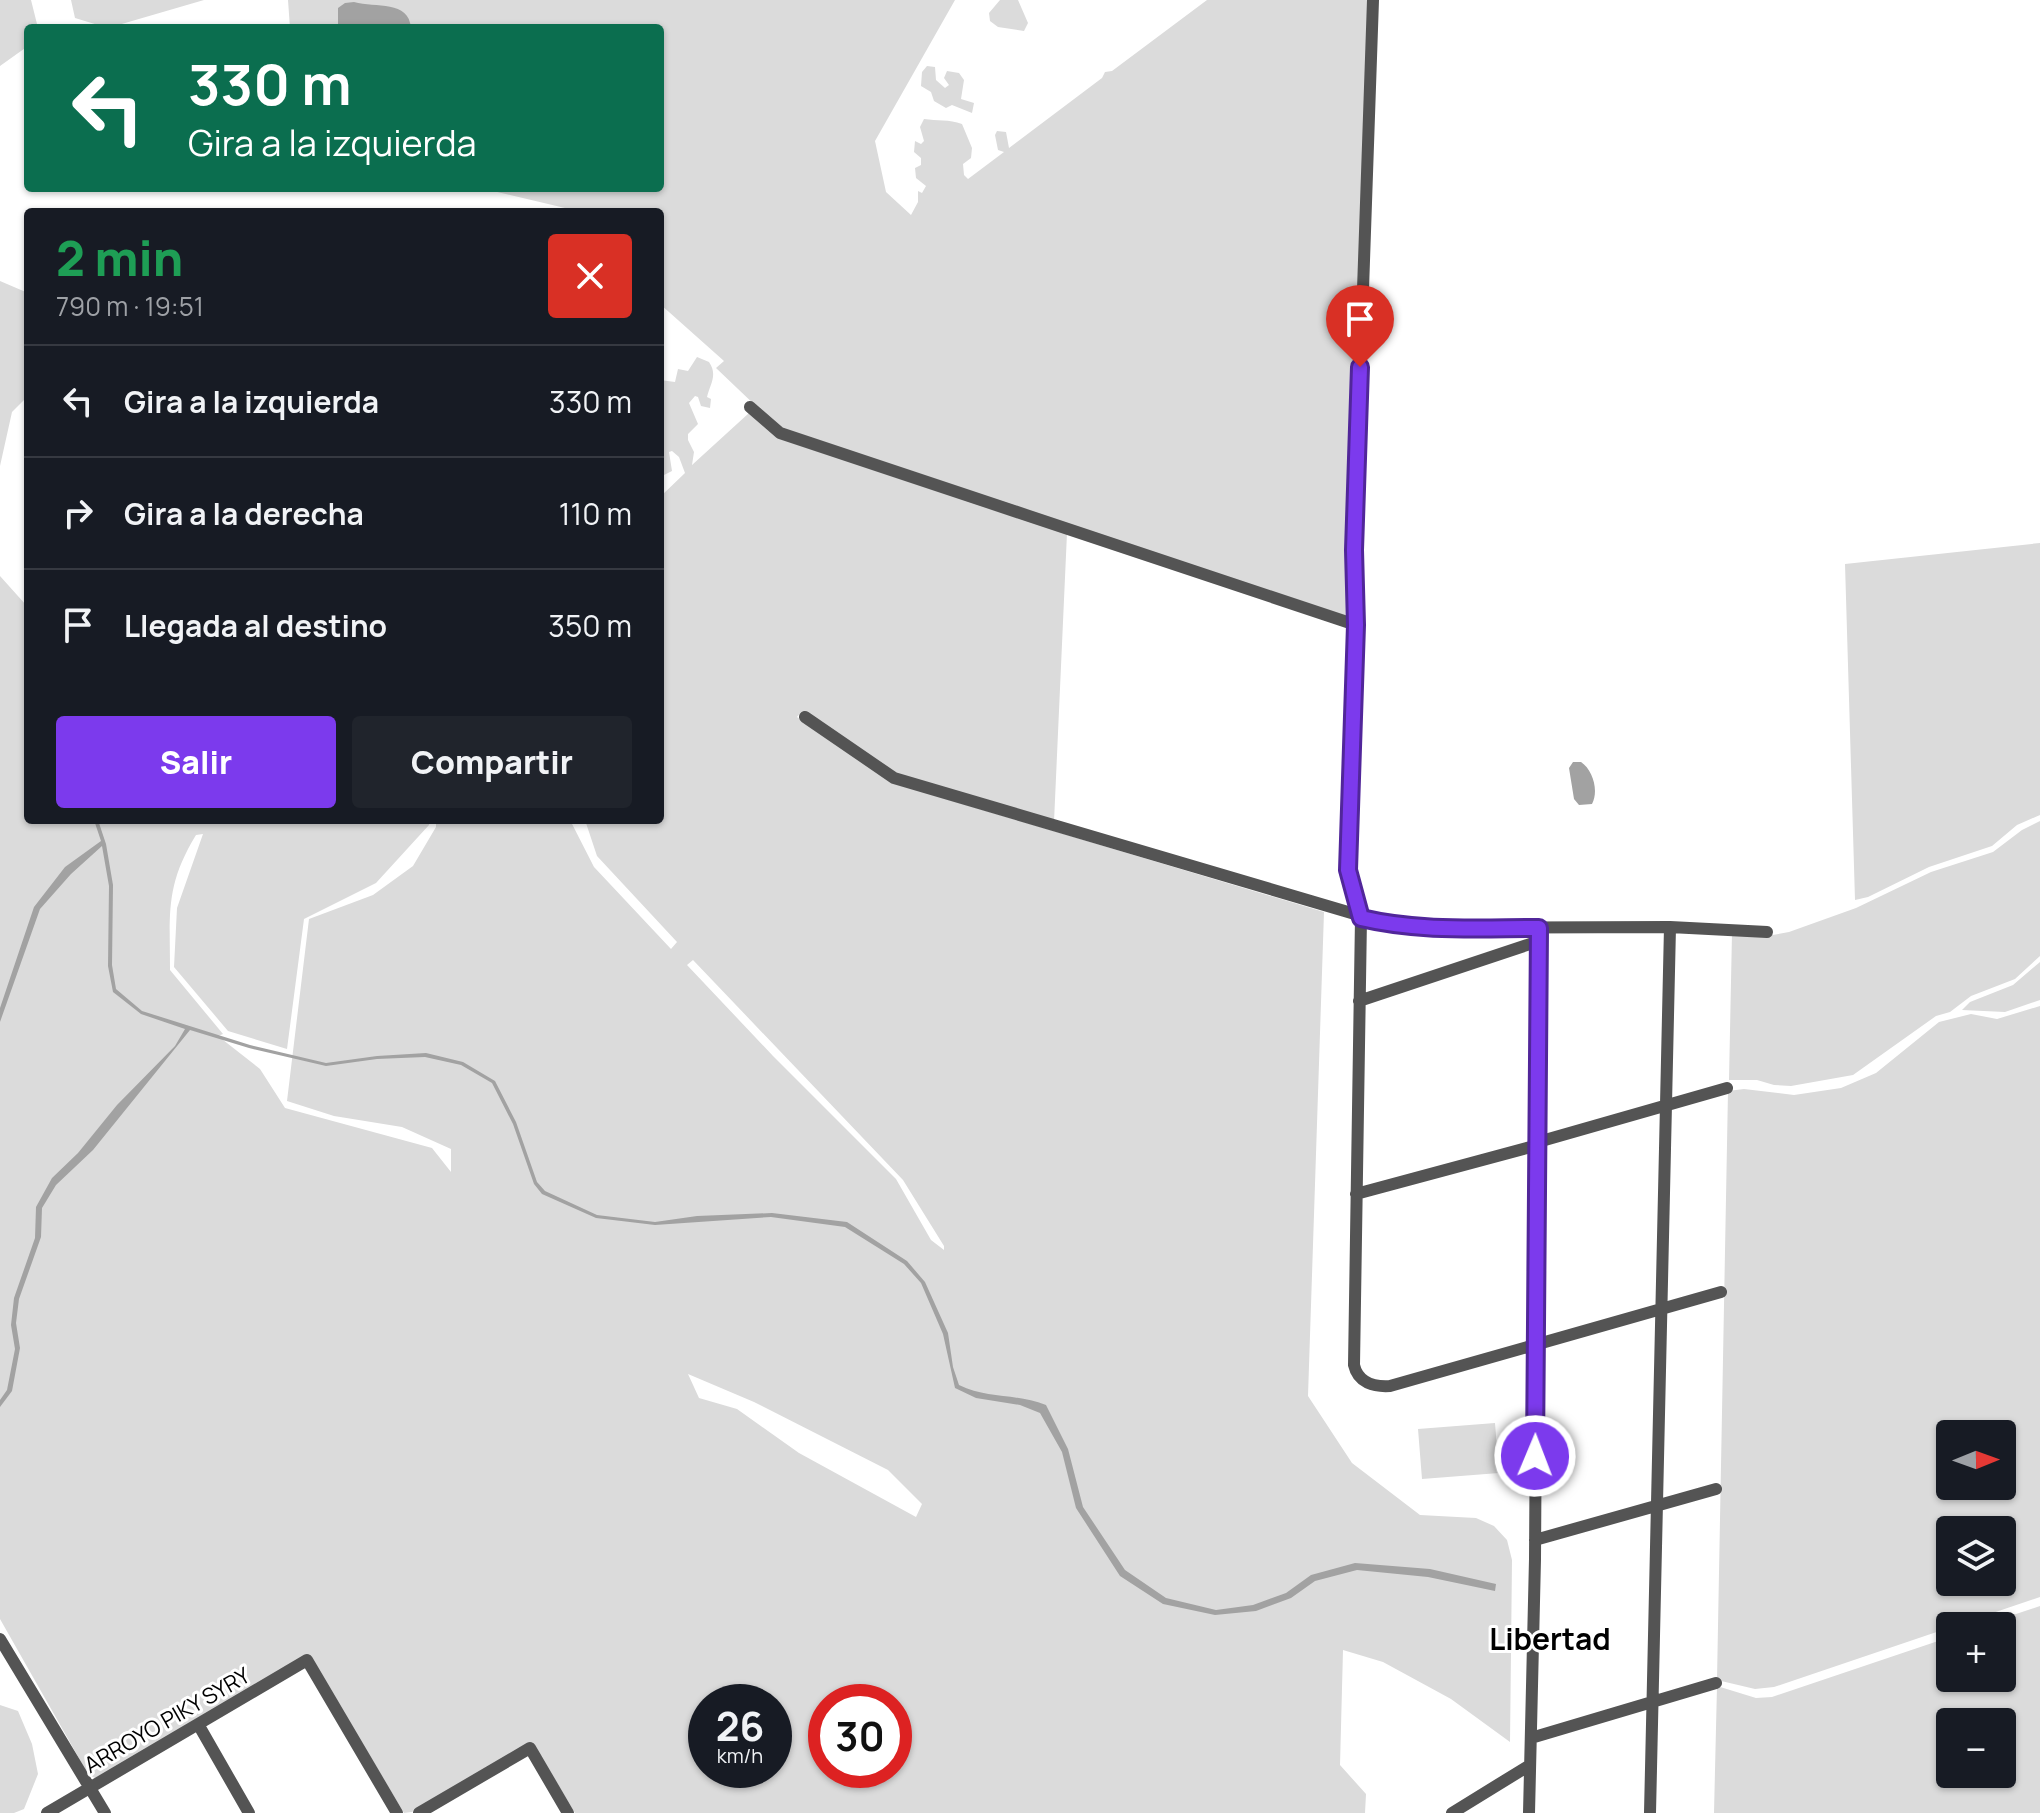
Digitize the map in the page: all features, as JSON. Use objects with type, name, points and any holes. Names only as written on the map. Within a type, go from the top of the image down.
[{"type":"street","points":[[1373,0],[1354,550],[1356,625],[1348,870],[1361,918],[1356,1374],[1377,1386],[1390,1386],[1721,1292]]},
{"type":"street","points":[[750,407],[780,433],[1356,625]]},
{"type":"street","points":[[805,717],[894,778],[1392,925],[1539,935],[1670,927],[1767,932]]},
{"type":"street","points":[[1650,1813],[1670,927]]},
{"type":"street","points":[[1359,1001],[1539,935]]},
{"type":"street","points":[[1529,1813],[1535,1540],[1539,935]]},
{"type":"street","points":[[1356,1194],[1727,1088]]},
{"type":"street","points":[[1535,1540],[1716,1489]]},
{"type":"street","points":[[0,1639],[105,1813]]},
{"type":"street","name":"ARROYO PIKY SYRY","points":[[47,1813],[307,1660],[397,1813]]},
{"type":"street","points":[[1531,1738],[1716,1683]]},
{"type":"street","points":[[198,1724],[249,1813]]},
{"type":"street","points":[[419,1813],[530,1748],[568,1813]]},
{"type":"street","points":[[1452,1813],[1530,1765]]},
{"type":"shaded area","points":[[0,0],[31,0],[37,24],[24,24],[24,49],[0,66]]},
{"type":"shaded area","points":[[71,0],[204,0],[122,24],[95,24],[75,18]]},
{"type":"shaded area","points":[[288,0],[955,0],[875,141],[886,192],[911,215],[918,202],[918,191],[922,193],[926,186],[916,178],[915,168],[921,165],[921,158],[914,152],[915,141],[921,144],[924,141],[920,127],[924,119],[962,124],[972,148],[971,158],[963,164],[964,175],[968,179],[1004,152],[998,150],[997,131],[1006,132],[1009,148],[1102,78],[1105,72],[1112,71],[1207,0],[1368,0],[1352,618],[782,431],[716,368],[724,361],[664,308],[664,208],[565,208],[497,192],[664,192],[664,24],[290,24]]},
{"type":"shaded area","points":[[1000,0],[1018,0],[1028,23],[1024,31],[998,27],[990,21],[989,13]]},
{"type":"shaded area","points":[[345,3],[398,9],[410,24],[338,24],[338,8]]},
{"type":"shaded area","points":[[927,66],[935,67],[936,80],[945,88],[949,85],[944,78],[947,71],[959,73],[964,80],[961,99],[974,103],[972,113],[952,105],[946,108],[934,101],[931,92],[921,86],[922,72]]},
{"type":"shaded area","points":[[0,281],[24,291],[24,400],[12,412],[0,466]]},
{"type":"shaded area","points":[[697,357],[709,362],[712,367],[707,397],[711,399],[710,408],[701,406],[695,396],[689,403],[698,424],[688,434],[694,452],[692,465],[749,413],[780,437],[1067,533],[1054,822],[895,773],[802,711],[797,717],[893,783],[1324,912],[1308,1396],[1352,1463],[1420,1515],[1476,1518],[1494,1526],[1507,1540],[1512,1560],[1510,1742],[1451,1699],[1383,1662],[1343,1650],[1340,1765],[1366,1794],[1365,1813],[575,1813],[536,1748],[526,1745],[412,1812],[404,1813],[313,1661],[95,1778],[88,1774],[0,1619],[0,576],[24,603],[24,824],[429,824],[376,883],[304,919],[287,1049],[228,1031],[174,967],[177,908],[203,834],[196,835],[174,885],[170,916],[170,970],[223,1034],[218,1036],[260,1069],[285,1108],[432,1148],[451,1172],[451,1149],[402,1127],[334,1116],[287,1101],[309,919],[373,895],[413,866],[436,824],[572,824],[594,867],[671,949],[677,942],[597,856],[586,824],[664,824],[664,493],[685,473],[679,457],[672,451],[669,452],[672,471],[664,475],[664,381],[675,382],[678,369],[688,371]],"holes":[[[693,960],[903,1180],[944,1250],[931,1240],[896,1179],[687,965]],[[688,1374],[754,1402],[888,1470],[922,1504],[916,1517],[799,1453],[737,1409],[699,1398]]]},
{"type":"shaded area","points":[[2040,543],[2040,815],[2017,825],[1992,846],[1929,867],[1868,897],[1855,900],[1845,564]]},
{"type":"shaded area","points":[[1573,762],[1581,762],[1592,775],[1595,793],[1592,804],[1579,805],[1574,799],[1569,768]]},
{"type":"shaded area","points":[[2040,821],[2040,956],[2015,979],[1971,996],[1950,1012],[1936,1016],[1853,1075],[1791,1086],[1757,1080],[1729,1080],[1732,933],[1767,936],[1789,932],[1856,908],[1931,872],[1993,852]]},
{"type":"shaded area","points":[[95,824],[99,824],[106,844],[113,885],[112,965],[116,989],[142,1011],[250,1045],[326,1063],[426,1053],[463,1062],[495,1081],[516,1122],[537,1182],[545,1191],[597,1215],[655,1222],[697,1216],[772,1213],[847,1222],[907,1261],[925,1282],[948,1333],[959,1385],[1046,1405],[1068,1449],[1083,1507],[1125,1570],[1166,1598],[1216,1610],[1253,1605],[1286,1593],[1311,1575],[1355,1563],[1430,1569],[1496,1584],[1495,1591],[1428,1577],[1357,1570],[1315,1581],[1291,1598],[1256,1611],[1215,1615],[1163,1604],[1120,1576],[1076,1508],[1062,1452],[1040,1413],[1020,1405],[976,1398],[955,1388],[943,1334],[921,1283],[904,1264],[845,1227],[771,1217],[655,1225],[596,1218],[542,1194],[534,1184],[513,1124],[492,1083],[461,1065],[425,1057],[326,1066],[190,1030],[93,1150],[56,1185],[42,1208],[41,1237],[19,1299],[16,1323],[20,1348],[12,1391],[0,1407],[0,1400],[7,1390],[15,1349],[11,1325],[14,1298],[35,1238],[36,1207],[52,1178],[175,1046],[185,1029],[141,1014],[113,992],[108,966],[109,886],[102,846],[71,874],[40,909],[0,1022],[0,1008],[34,907],[65,867],[101,841]]},
{"type":"shaded area","points":[[2040,962],[2040,1000],[2005,1012],[1962,1010],[1970,1002],[2013,985]]},
{"type":"shaded area","points":[[2040,1006],[2040,1597],[1996,1612],[1936,1612],[1936,1632],[1774,1687],[1755,1689],[1717,1680],[1728,1091],[1744,1089],[1794,1095],[1841,1088],[1876,1073],[1939,1022],[1971,1014],[1997,1019]]},
{"type":"shaded area","points":[[1495,1423],[1499,1473],[1422,1479],[1418,1429]]},
{"type":"shaded area","points":[[2040,1606],[2040,1813],[1714,1813],[1717,1686],[1756,1698],[1772,1697],[1936,1642],[1936,1692],[2016,1692],[2016,1614]]},
{"type":"shaded area","points":[[0,1705],[18,1711],[32,1744],[38,1774],[24,1809],[14,1813],[0,1813]]},
{"type":"district","name":"Libertad","points":[[1550,1640]]},
{"type":"route","points":[[1360,367],[1348,870],[1361,918],[1426,928],[1539,928],[1535,1456]]}]
